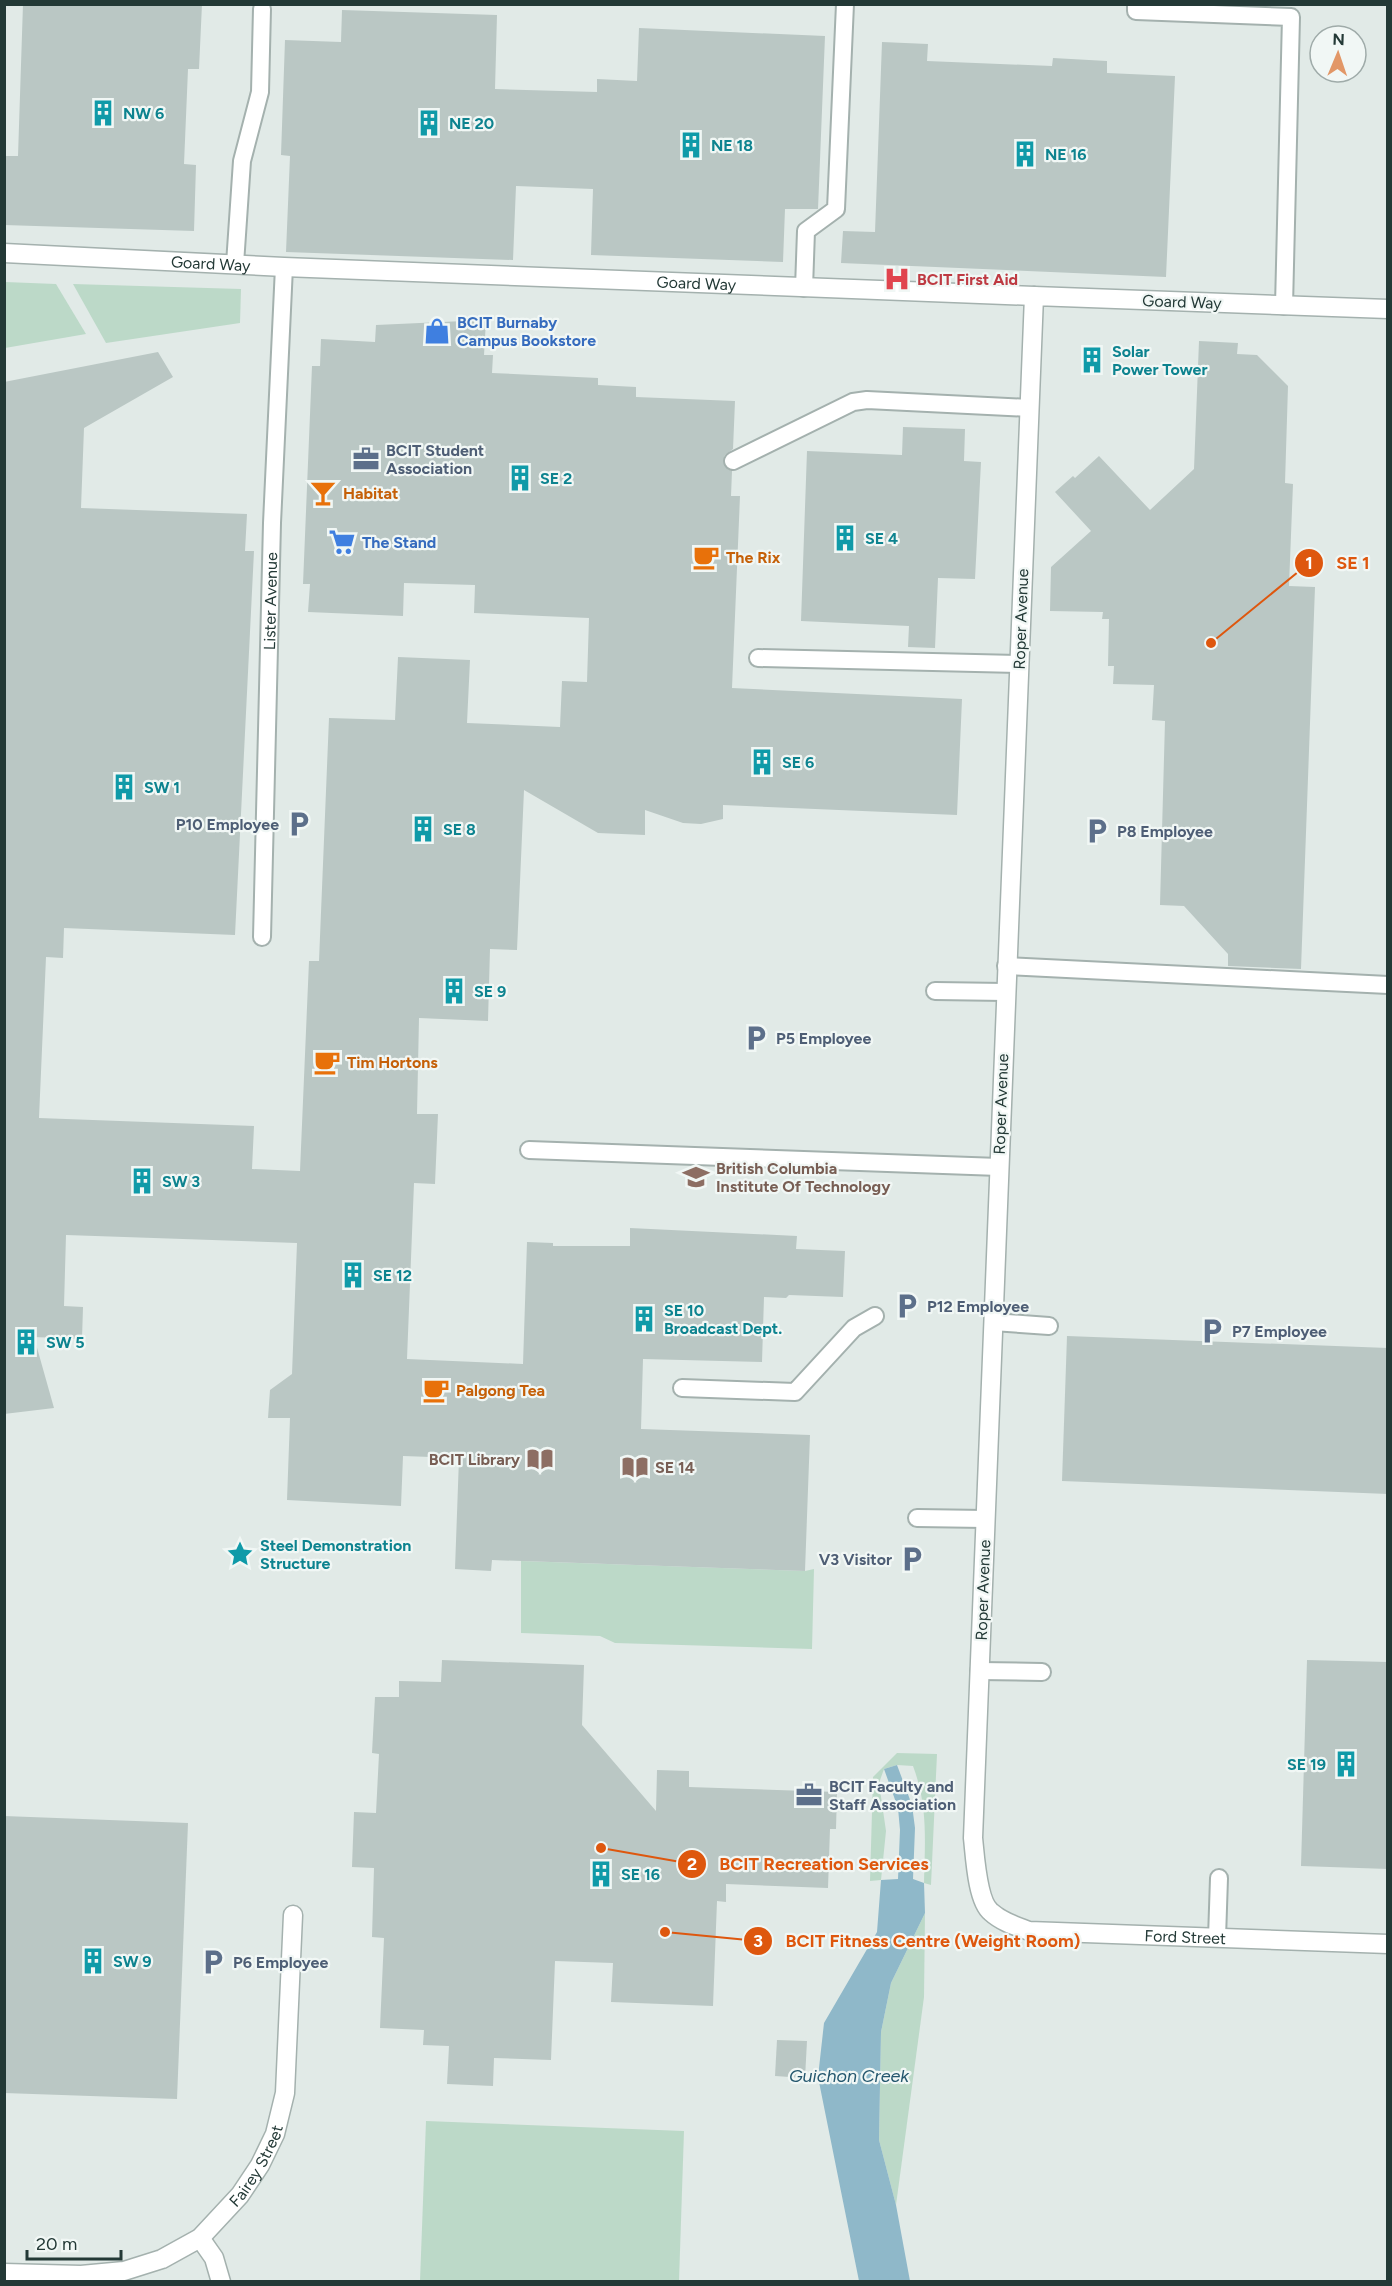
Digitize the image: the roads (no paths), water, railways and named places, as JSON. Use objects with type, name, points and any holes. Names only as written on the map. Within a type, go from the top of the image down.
[{"type":"street","name":"Goard Way","points":[[4,253],[284,267],[1388,309]]},
{"type":"street","name":"Roper Avenue","points":[[988,1911],[977,1877],[973,1838],[1034,296]]},
{"type":"street","name":"Ford Street","points":[[988,1911],[1009,1924],[1029,1931],[1388,1944]]},
{"type":"street","name":"Fairey Street","points":[[4,2273],[81,2275],[124,2271],[162,2259],[200,2238],[240,2195],[260,2165],[275,2134],[285,2093],[293,1915]]},
{"type":"street","points":[[200,2238],[214,2258],[221,2282]]},
{"type":"lane","points":[[804,288],[806,231],[836,209],[845,4]]},
{"type":"lane","points":[[1136,4],[1136,11],[1291,17],[1284,306]]},
{"type":"lane","points":[[235,264],[242,161],[260,92],[262,9]]},
{"type":"lane","name":"Lister Avenue","points":[[262,937],[272,523],[284,267]]},
{"type":"lane","points":[[733,460],[853,402],[867,400],[1029,408]]},
{"type":"lane","points":[[758,658],[1019,664]]},
{"type":"lane","points":[[1006,966],[1388,985]]},
{"type":"lane","points":[[935,991],[1005,992]]},
{"type":"lane","points":[[529,1150],[999,1167]]},
{"type":"lane","points":[[682,1388],[795,1392],[854,1328],[875,1316]]},
{"type":"lane","points":[[993,1322],[1049,1326]]},
{"type":"lane","points":[[917,1518],[985,1519]]},
{"type":"lane","points":[[979,1671],[1042,1672]]},
{"type":"lane","points":[[1217,1938],[1219,1878]]},
{"type":"water","name":"Guichon Creek","points":[[897,1765],[912,1805],[915,1828],[913,1879],[924,1883],[925,1913],[891,1983],[881,2032],[879,2140],[896,2205],[910,2281],[859,2281],[818,2077],[824,2023],[877,1932],[881,1880],[898,1879],[900,1830],[898,1808],[884,1769]]},
{"type":"place","name":"NW 6","points":[[103,113]]},
{"type":"place","name":"NE 20","points":[[429,123]]},
{"type":"place","name":"NE 18","points":[[691,145]]},
{"type":"place","name":"NE 16","points":[[1025,154]]},
{"type":"place","name":"BCIT First Aid","points":[[897,279]]},
{"type":"place","name":"BCIT Burnaby Campus Bookstore","points":[[437,331]]},
{"type":"place","name":"Solar Power Tower","points":[[1092,360]]},
{"type":"place","name":"BCIT Student Association","points":[[366,459]]},
{"type":"place","name":"SE 2","points":[[520,478]]},
{"type":"place","name":"Habitat","points":[[323,493]]},
{"type":"place","name":"SE 4","points":[[845,538]]},
{"type":"place","name":"The Stand","points":[[342,542]]},
{"type":"place","name":"The Rix","points":[[706,557]]},
{"type":"place","name":"SE 1","points":[[1211,643]]},
{"type":"place","name":"SE 6","points":[[762,762]]},
{"type":"place","name":"SW 1","points":[[124,787]]},
{"type":"place","name":"P10 Employee","points":[[299,824]]},
{"type":"place","name":"SE 8","points":[[423,829]]},
{"type":"place","name":"P8 Employee","points":[[1097,831]]},
{"type":"place","name":"SE 9","points":[[454,991]]},
{"type":"place","name":"P5 Employee","points":[[756,1038]]},
{"type":"place","name":"Tim Hortons","points":[[327,1062]]},
{"type":"place","name":"British Columbia Institute Of Technology","points":[[696,1177]]},
{"type":"place","name":"SW 3","points":[[142,1181]]},
{"type":"place","name":"SE 12","points":[[353,1275]]},
{"type":"place","name":"P12 Employee","points":[[907,1306]]},
{"type":"place","name":"SE 10 Broadcast Dept.","points":[[644,1319]]},
{"type":"place","name":"P7 Employee","points":[[1212,1331]]},
{"type":"place","name":"SW 5","points":[[26,1342]]},
{"type":"place","name":"Palgong Tea","points":[[436,1390]]},
{"type":"place","name":"BCIT Library","points":[[540,1459]]},
{"type":"place","name":"SE 14","points":[[635,1467]]},
{"type":"place","name":"Steel Demonstration Structure","points":[[240,1554]]},
{"type":"place","name":"V3 Visitor","points":[[912,1559]]},
{"type":"place","name":"SE 19","points":[[1346,1764]]},
{"type":"place","name":"BCIT Faculty and Staff Association","points":[[809,1795]]},
{"type":"place","name":"BCIT Recreation Services","points":[[601,1848]]},
{"type":"place","name":"SE 16","points":[[601,1874]]},
{"type":"place","name":"BCIT Fitness Centre (Weight Room)","points":[[665,1932]]},
{"type":"place","name":"SW 9","points":[[93,1961]]},
{"type":"place","name":"P6 Employee","points":[[213,1962]]}]
